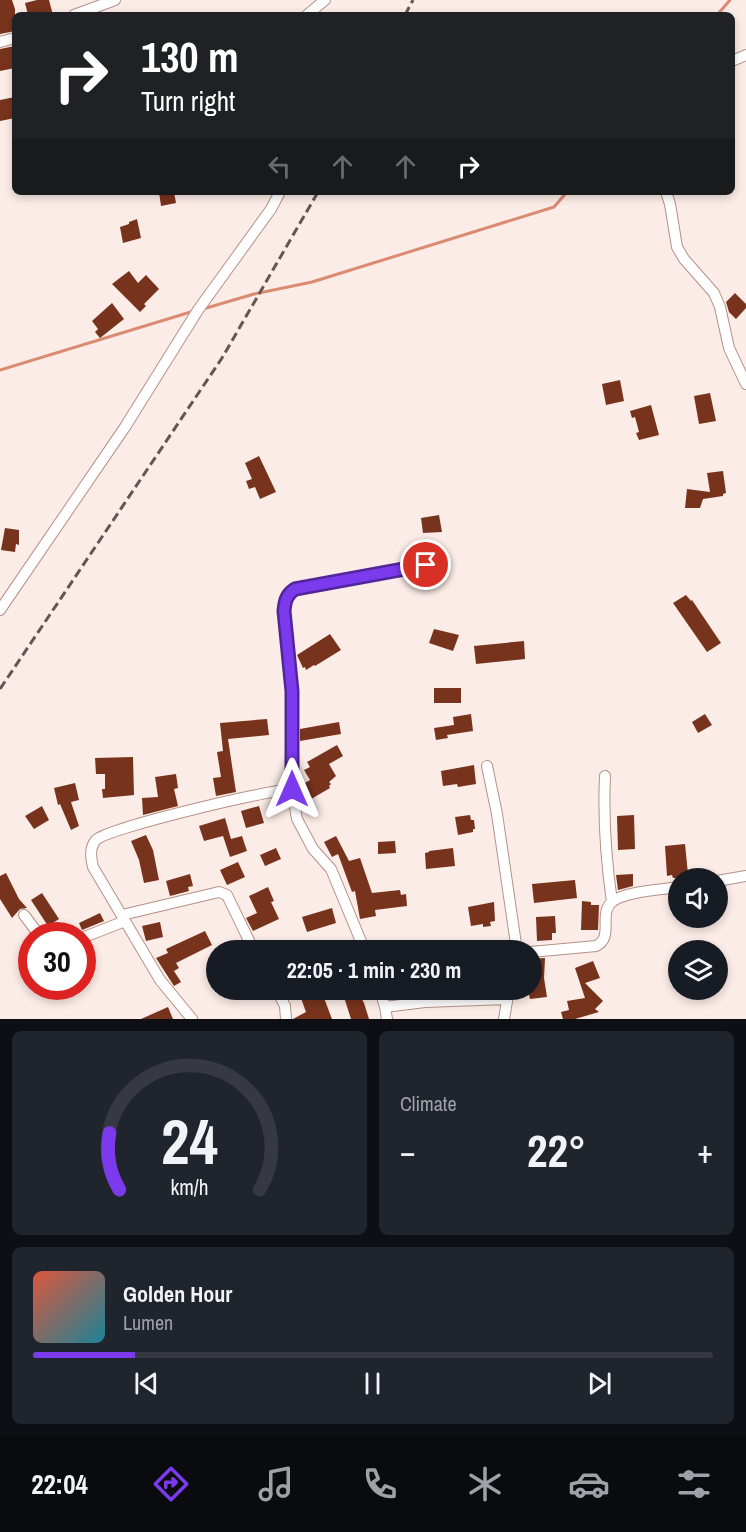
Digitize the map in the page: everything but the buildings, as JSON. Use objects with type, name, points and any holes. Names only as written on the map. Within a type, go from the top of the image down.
[{"type":"street","points":[[82,12],[114,0]]},
{"type":"street","points":[[311,12],[325,0]]},
{"type":"street","points":[[0,610],[125,427],[198,310],[271,209],[278,195]]},
{"type":"street","points":[[667,195],[677,247],[684,259],[714,293],[720,307],[729,348],[746,384]]},
{"type":"street","points":[[360,940],[331,869],[313,849],[297,819],[292,789],[292,691],[284,611],[285,600],[288,594],[295,589],[426,565]]},
{"type":"street","points":[[487,766],[497,814],[515,940]]},
{"type":"street","points":[[605,776],[603,802],[612,902]]},
{"type":"street","points":[[192,1019],[160,980],[93,867],[92,847],[102,835],[206,806],[292,789]]},
{"type":"street","points":[[728,879],[746,876]]},
{"type":"street","points":[[542,950],[602,944],[605,938],[606,911],[612,902],[624,896],[668,889]]},
{"type":"street","points":[[96,931],[123,918],[219,892],[227,895],[249,940]]},
{"type":"street","points":[[24,915],[29,922]]},
{"type":"street","points":[[282,1000],[285,1006],[286,1019]]},
{"type":"street","points":[[384,1000],[387,1019]]},
{"type":"street","points":[[386,1007],[446,1000]]},
{"type":"street","points":[[504,1019],[507,1000]]},
{"type":"waterway","points":[[720,12],[730,0]]},
{"type":"waterway","points":[[203,309],[254,294],[312,282],[554,207],[564,195]]},
{"type":"waterway","points":[[0,370],[194,311]]},
{"type":"railway","points":[[407,12],[413,0]]},
{"type":"railway","points":[[0,689],[222,358],[316,195]]},
{"type":"route","points":[[292,789],[292,691],[284,611],[288,594],[295,589],[426,565]]}]
